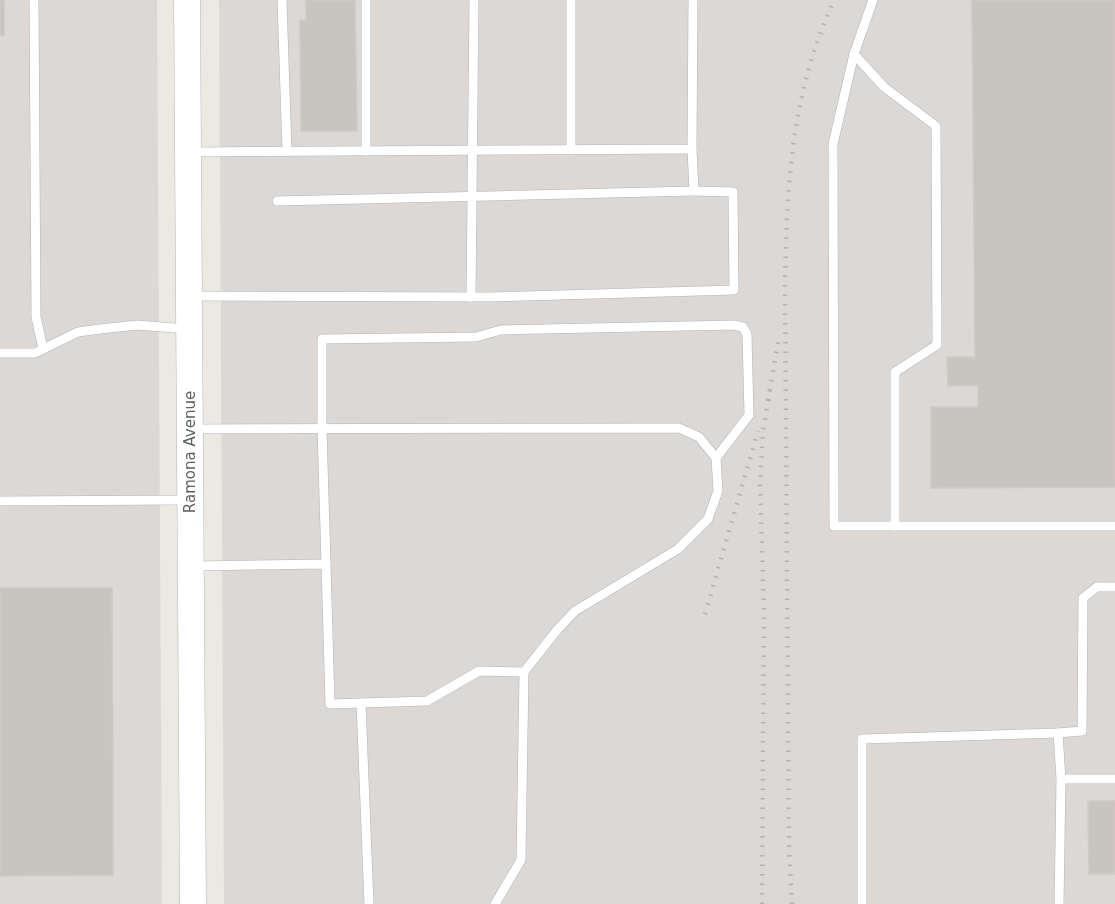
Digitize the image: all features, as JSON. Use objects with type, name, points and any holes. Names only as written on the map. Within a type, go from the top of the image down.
[{"type":"main road","name":"Ramona Avenue","points":[[187,0],[193,904]]},
{"type":"lane","points":[[34,0],[36,317],[43,349]]},
{"type":"lane","points":[[282,0],[288,152]]},
{"type":"lane","points":[[366,0],[366,151]]},
{"type":"lane","points":[[471,297],[474,0]]},
{"type":"lane","points":[[571,0],[572,150]]},
{"type":"lane","points":[[693,0],[694,191]]},
{"type":"lane","points":[[873,0],[854,54],[833,144],[834,526],[1115,526]]},
{"type":"lane","points":[[854,54],[884,87],[936,126],[937,345],[895,372],[895,526]]},
{"type":"lane","points":[[188,152],[692,149]]},
{"type":"lane","points":[[189,296],[471,297],[734,290],[733,192],[277,201]]},
{"type":"lane","points":[[0,352],[34,352],[78,332],[100,329],[136,325],[189,329]]},
{"type":"lane","points":[[524,672],[478,671],[427,701],[330,704],[322,429],[322,339],[476,337],[501,330],[742,327],[747,334],[749,415],[716,458]]},
{"type":"lane","points":[[190,429],[679,428],[699,437],[716,458],[718,490],[708,519],[678,549],[575,611],[524,672],[521,860],[495,904]]},
{"type":"lane","points":[[0,501],[190,500]]},
{"type":"lane","points":[[191,566],[326,564]]},
{"type":"lane","points":[[862,904],[862,739],[1058,734],[1082,731],[1083,598],[1097,587],[1115,587]]},
{"type":"lane","points":[[362,703],[369,904]]},
{"type":"lane","points":[[1058,734],[1061,779],[1059,904]]},
{"type":"lane","points":[[1061,779],[1115,779]]},
{"type":"shaded area","points":[[0,0],[157,0],[162,904],[0,904]]},
{"type":"shaded area","points":[[219,0],[1115,0],[1115,904],[224,904]]},
{"type":"building","points":[[0,0],[4,0],[4,35],[0,35]]},
{"type":"building","points":[[306,0],[355,0],[357,131],[301,131],[300,20],[306,20]]},
{"type":"building","points":[[972,0],[1115,0],[1115,487],[931,488],[931,407],[978,407],[978,385],[948,386],[947,357],[975,357]]},
{"type":"building","points":[[0,588],[112,588],[113,875],[0,876]]},
{"type":"building","points":[[1088,801],[1115,801],[1115,874],[1089,874]]},
{"type":"railway","points":[[792,904],[789,848],[785,284],[787,210],[800,105],[808,70],[834,0]]},
{"type":"railway","points":[[768,400],[779,337]]},
{"type":"railway","points":[[762,904],[764,607],[760,484],[763,431],[770,391]]},
{"type":"railway","points":[[705,614],[758,431]]}]
